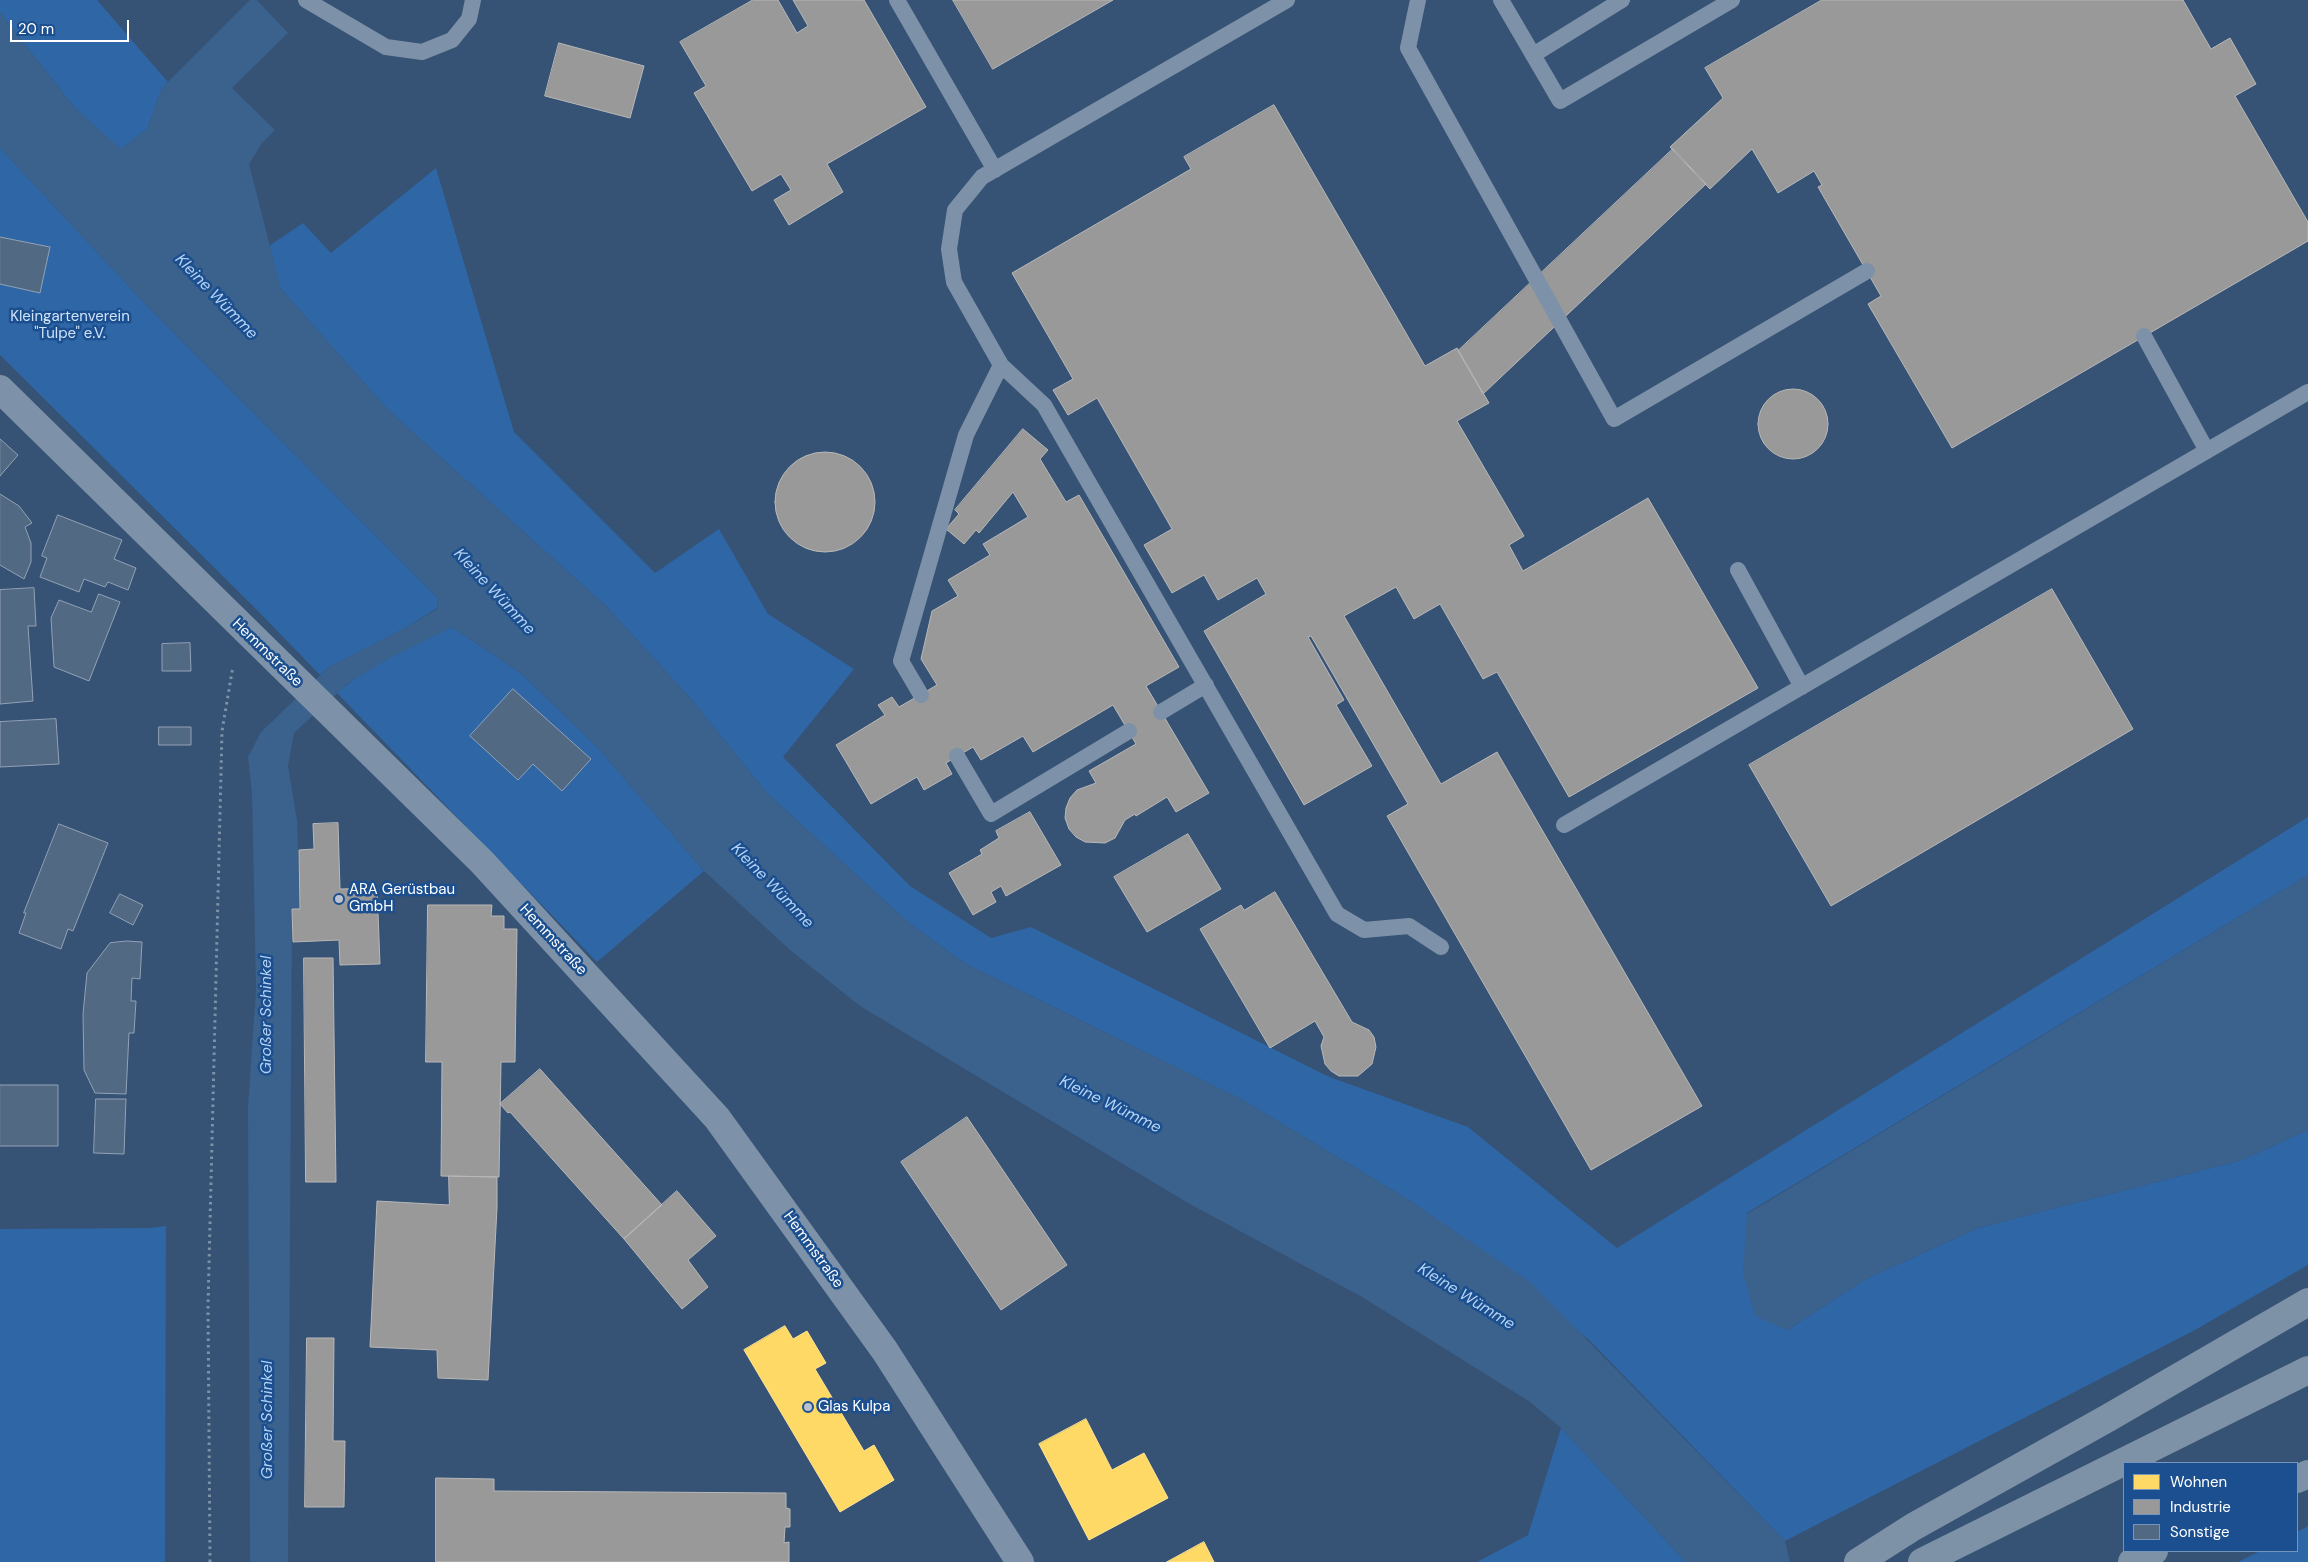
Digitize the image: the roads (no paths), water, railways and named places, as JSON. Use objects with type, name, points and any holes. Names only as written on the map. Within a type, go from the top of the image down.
[{"type":"highway","points":[[1858,1562],[1914,1527],[2108,1418],[2308,1302]]},
{"type":"highway","points":[[1924,1560],[2308,1370]]},
{"type":"highway","points":[[2132,1562],[2152,1552]]},
{"type":"street","name":"Hemmstraße","points":[[0,389],[482,862],[718,1118],[885,1351],[1020,1562]]},
{"type":"lane","points":[[306,0],[386,47],[422,52],[452,40],[468,20],[473,0]]},
{"type":"lane","points":[[897,0],[995,170]]},
{"type":"lane","points":[[1287,0],[982,177],[955,210],[949,249],[954,282],[1001,365],[1044,405],[1337,914],[1364,930],[1409,926],[1441,947]]},
{"type":"lane","points":[[1418,0],[1408,48],[1614,419],[1867,271]]},
{"type":"lane","points":[[1501,0],[1560,101],[1732,0]]},
{"type":"lane","points":[[1533,55],[1622,0]]},
{"type":"lane","points":[[2144,336],[2207,451]]},
{"type":"lane","points":[[921,695],[901,661],[966,435],[1001,365]]},
{"type":"lane","points":[[1564,825],[2308,392]]},
{"type":"lane","points":[[1738,570],[1802,687]]},
{"type":"lane","points":[[1161,712],[1206,685]]},
{"type":"lane","points":[[957,756],[991,814],[1129,731]]},
{"type":"water","points":[[250,0],[257,0],[288,33],[232,88],[275,130],[262,143],[249,164],[281,289],[388,410],[606,606],[691,699],[767,793],[909,923],[966,964],[1241,1099],[1412,1202],[1530,1282],[1785,1541],[1790,1562],[1686,1562],[1561,1428],[1530,1402],[1362,1297],[1188,1203],[860,1006],[790,950],[704,871],[598,748],[522,674],[452,627],[386,660],[347,684],[294,733],[288,766],[297,820],[300,909],[292,910],[288,1562],[250,1562],[248,1107],[256,990],[252,793],[248,757],[261,732],[329,667],[409,626],[437,609],[438,598],[150,309],[0,148],[0,13],[75,108],[121,149],[148,128],[161,90]]},
{"type":"water","points":[[2308,875],[2308,1130],[2242,1160],[1978,1228],[1866,1279],[1787,1330],[1755,1316],[1743,1273],[1747,1214]]},
{"type":"place","name":"ARA Gerüstbau GmbH","points":[[339,899]]},
{"type":"place","name":"Glas Kulpa","points":[[808,1407]]},
{"type":"water label","name":"Kleine Wümme","points":[[216,297]]},
{"type":"water label","name":"Kleine Wümme","points":[[494,592]]},
{"type":"water label","name":"Kleine Wümme","points":[[772,886]]},
{"type":"water label","name":"Großer Schinkel","points":[[267,1015]]},
{"type":"water label","name":"Kleine Wümme","points":[[1110,1105]]},
{"type":"water label","name":"Kleine Wümme","points":[[1466,1297]]},
{"type":"water label","name":"Großer Schinkel","points":[[268,1420]]},
{"type":"park label","name":"Kleingartenverein \"Tulpe\" e.V.","points":[[70,326]]}]
